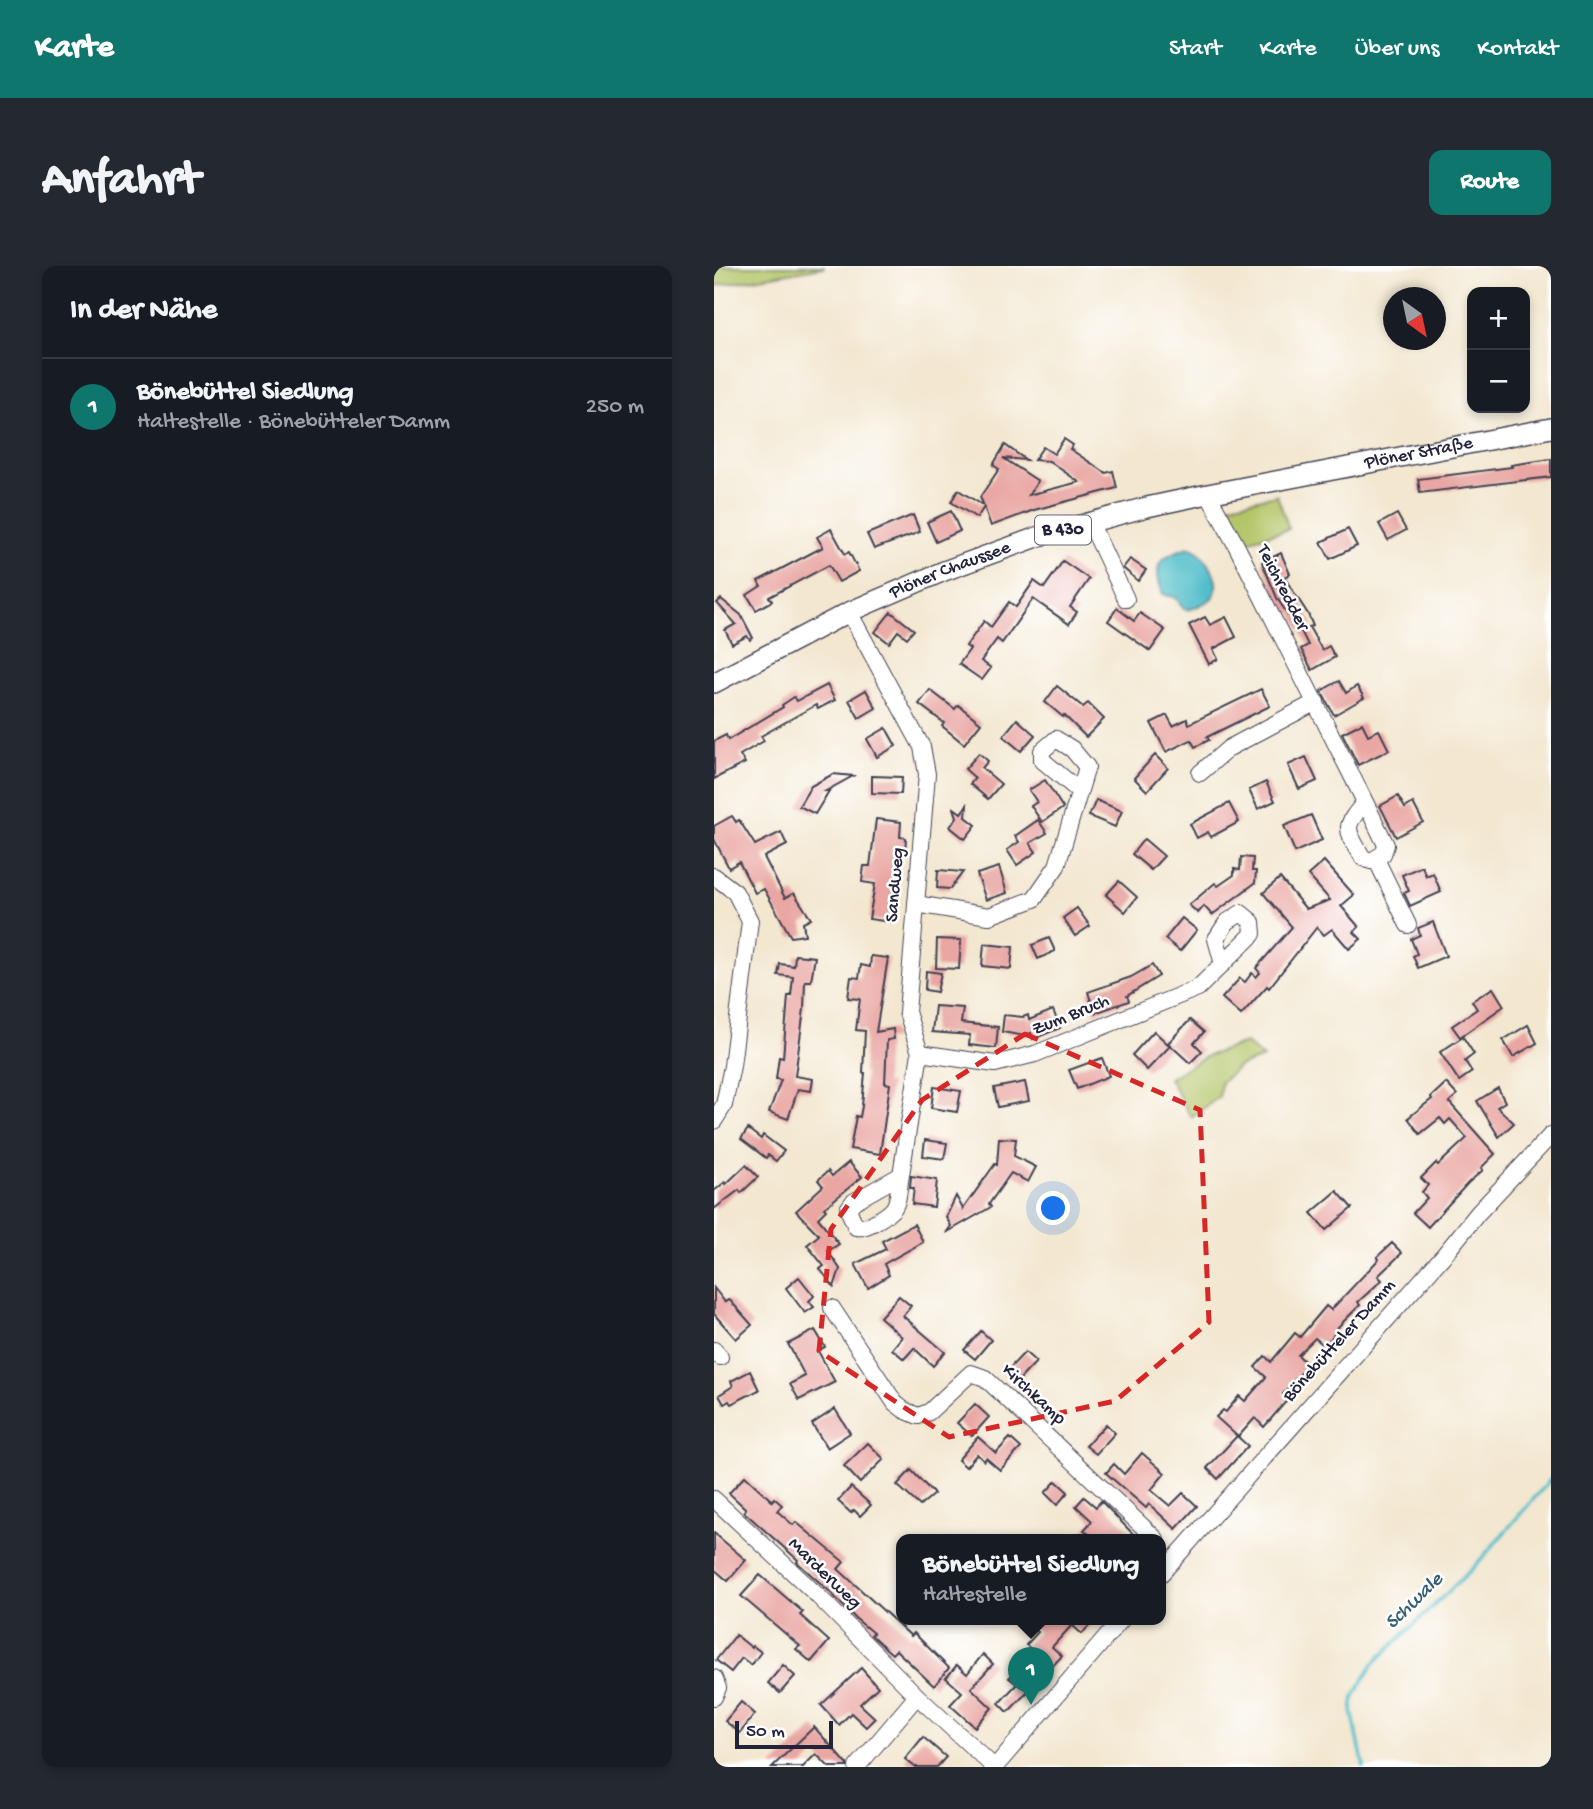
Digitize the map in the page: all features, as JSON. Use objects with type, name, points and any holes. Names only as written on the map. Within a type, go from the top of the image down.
[{"type":"main road","name":"Plöner Straße","points":[[1286,479],[1551,428]]},
{"type":"main road","name":"Plöner Chaussee","points":[[714,683],[849,612],[944,571],[1040,536],[1208,494],[1286,479]]},
{"type":"street","name":"Teichredder","points":[[1208,494],[1316,702],[1386,845],[1383,854],[1376,859]]},
{"type":"street","points":[[1090,522],[1126,599]]},
{"type":"street","name":"Sandweg","points":[[849,612],[922,747],[927,774],[907,1012],[920,1053],[901,1175]]},
{"type":"street","points":[[1200,773],[1229,748],[1316,702]]},
{"type":"street","points":[[916,904],[989,916],[1034,899],[1058,866],[1079,791]]},
{"type":"street","points":[[1365,802],[1349,821],[1348,832],[1363,858],[1371,861],[1376,859],[1408,925]]},
{"type":"street","points":[[714,876],[735,892],[750,921],[732,1066],[724,1105],[714,1121]]},
{"type":"street","name":"Zum Bruch","points":[[920,1053],[995,1064],[1035,1054],[1198,988],[1223,964]]},
{"type":"street","name":"Bönebütteler Damm","points":[[1166,1567],[1444,1255],[1478,1213],[1551,1135]]},
{"type":"street","name":"Kirchkamp","points":[[832,1308],[895,1403],[904,1410],[918,1416],[929,1412],[971,1373],[985,1378],[1151,1534]]},
{"type":"street","name":"Marderweg","points":[[714,1499],[816,1594],[917,1696],[995,1767]]},
{"type":"street","points":[[1166,1549],[1175,1557]]},
{"type":"street","points":[[995,1767],[1117,1625]]},
{"type":"street","points":[[714,1678],[718,1688],[714,1697]]},
{"type":"street","points":[[857,1767],[917,1696]]},
{"type":"highlighted area","points":[[1025,1034],[1200,1110],[1209,1322],[1115,1401],[949,1437],[819,1351],[831,1229],[922,1100]]},
{"type":"green space","points":[[714,266],[824,266],[824,267],[714,286]]},
{"type":"green space","points":[[1277,495],[1289,529],[1246,541],[1235,528],[1230,505]]},
{"type":"green space","points":[[1246,1043],[1263,1058],[1240,1066],[1221,1082],[1219,1097],[1191,1117],[1169,1078],[1207,1056]]},
{"type":"water","points":[[1189,547],[1200,554],[1210,566],[1216,588],[1210,600],[1194,608],[1184,609],[1176,598],[1163,594],[1158,568],[1165,558]]},
{"type":"building","points":[[1064,439],[1073,445],[1070,449],[1106,473],[1113,471],[1117,488],[1034,510],[991,526],[984,507],[977,518],[951,502],[958,490],[984,506],[980,497],[999,469],[993,465],[1005,445],[1026,460],[1003,458],[1038,481],[1029,495],[1079,482],[1049,461],[1034,460],[1043,447],[1054,454]]},
{"type":"building","points":[[1551,459],[1551,477],[1420,493],[1418,479],[1512,467],[1511,465]]},
{"type":"building","points":[[951,511],[960,531],[936,542],[927,522]]},
{"type":"building","points":[[1397,514],[1406,530],[1388,540],[1379,524]]},
{"type":"building","points":[[913,515],[920,532],[874,549],[867,534]]},
{"type":"building","points":[[831,529],[845,554],[849,552],[859,571],[839,582],[829,565],[769,597],[772,601],[756,610],[747,595],[761,586],[758,581],[823,547],[817,537]]},
{"type":"building","points":[[1348,529],[1357,546],[1330,559],[1321,542]]},
{"type":"building","points":[[1281,553],[1290,574],[1284,577],[1308,614],[1313,626],[1309,627],[1322,650],[1329,646],[1335,657],[1312,670],[1301,649],[1308,645],[1292,613],[1288,615],[1277,598],[1262,562]]},
{"type":"building","points":[[1130,559],[1146,570],[1138,581],[1123,568]]},
{"type":"building","points":[[1063,561],[1089,579],[1070,607],[1077,612],[1069,624],[1033,599],[1002,643],[997,639],[981,661],[991,668],[982,680],[959,664],[970,649],[966,646],[984,621],[991,627],[1009,602],[1016,607],[1034,581],[1044,588]]},
{"type":"building","points":[[721,599],[741,615],[753,638],[750,640],[747,636],[732,644],[725,630],[736,624],[717,603]]},
{"type":"building","points":[[1117,608],[1134,621],[1140,613],[1165,630],[1150,651],[1108,621]]},
{"type":"building","points":[[891,612],[914,630],[907,638],[898,631],[889,643],[875,632]]},
{"type":"building","points":[[1205,617],[1210,625],[1226,617],[1236,637],[1213,649],[1218,659],[1209,664],[1189,625]]},
{"type":"building","points":[[1339,681],[1346,693],[1357,686],[1364,698],[1334,715],[1321,691]]},
{"type":"building","points":[[827,685],[835,700],[818,709],[816,705],[761,736],[764,741],[740,755],[745,763],[714,779],[714,741],[726,735],[728,740],[783,707],[782,705],[794,697],[797,701]]},
{"type":"building","points":[[1057,686],[1083,707],[1088,703],[1104,719],[1086,737],[1064,715],[1063,717],[1045,702]]},
{"type":"building","points":[[1261,689],[1270,706],[1207,737],[1209,740],[1195,747],[1191,740],[1166,752],[1151,723],[1167,715],[1173,726],[1187,719],[1189,724]]},
{"type":"building","points":[[866,690],[876,708],[859,718],[849,700]]},
{"type":"building","points":[[930,690],[955,709],[958,705],[981,723],[964,744],[942,726],[944,723],[919,704]]},
{"type":"building","points":[[1017,719],[1035,735],[1021,751],[1003,736]]},
{"type":"building","points":[[1362,723],[1368,735],[1379,730],[1389,750],[1358,765],[1342,733]]},
{"type":"building","points":[[886,728],[896,746],[877,757],[867,739]]},
{"type":"building","points":[[979,753],[988,761],[982,768],[1001,784],[988,799],[970,784],[975,778],[965,769]]},
{"type":"building","points":[[1155,755],[1168,768],[1147,791],[1134,778]]},
{"type":"building","points":[[1306,757],[1317,781],[1299,789],[1288,765]]},
{"type":"building","points":[[833,774],[853,776],[826,791],[829,791],[815,814],[799,806],[811,786]]},
{"type":"building","points":[[872,776],[902,777],[901,794],[872,793]]},
{"type":"building","points":[[1045,780],[1063,808],[1042,822],[1031,806],[1037,802],[1029,790]]},
{"type":"building","points":[[1266,782],[1275,801],[1258,809],[1249,790]]},
{"type":"building","points":[[1398,796],[1405,808],[1413,803],[1423,822],[1396,837],[1380,806]]},
{"type":"building","points":[[1096,800],[1122,811],[1115,827],[1089,816]]},
{"type":"building","points":[[1229,803],[1239,822],[1211,837],[1208,832],[1197,838],[1190,824]]},
{"type":"building","points":[[967,805],[966,817],[976,825],[965,839],[950,827],[957,817],[954,808],[961,813]]},
{"type":"building","points":[[1311,815],[1322,840],[1295,852],[1284,826]]},
{"type":"building","points":[[732,816],[736,822],[739,820],[755,845],[781,832],[787,845],[764,857],[785,898],[794,893],[811,919],[803,923],[805,935],[791,937],[764,889],[755,893],[739,862],[729,868],[714,839],[714,826]]},
{"type":"building","points":[[876,819],[901,822],[900,837],[906,838],[905,852],[900,851],[891,922],[869,919],[875,884],[862,882],[864,866],[870,866]]},
{"type":"building","points":[[1038,820],[1047,833],[1030,843],[1036,852],[1017,865],[1007,850],[1019,842],[1015,836]]},
{"type":"building","points":[[1144,839],[1164,856],[1151,870],[1132,854]]},
{"type":"building","points":[[1241,857],[1253,858],[1255,883],[1212,915],[1204,906],[1198,913],[1189,905],[1215,883],[1218,886],[1234,875],[1234,869],[1240,870]]},
{"type":"building","points":[[1324,861],[1354,895],[1341,906],[1359,927],[1354,932],[1361,939],[1349,949],[1332,929],[1324,935],[1317,927],[1269,988],[1267,986],[1241,1015],[1222,998],[1240,978],[1245,982],[1252,973],[1256,977],[1260,973],[1256,968],[1292,927],[1263,893],[1280,878],[1306,909],[1330,900],[1308,875]]},
{"type":"building","points":[[1422,866],[1426,876],[1433,873],[1441,892],[1410,906],[1404,893],[1409,891],[1402,875]]},
{"type":"building","points":[[999,867],[1007,893],[986,900],[977,874]]},
{"type":"building","points":[[938,870],[963,872],[950,889],[937,888]]},
{"type":"building","points":[[1119,881],[1137,897],[1125,912],[1106,895]]},
{"type":"building","points":[[1077,908],[1090,926],[1075,936],[1063,918]]},
{"type":"building","points":[[1182,918],[1197,930],[1180,951],[1165,939]]},
{"type":"building","points":[[1433,922],[1446,956],[1418,968],[1413,956],[1417,954],[1411,939],[1420,935],[1418,928]]},
{"type":"building","points":[[1049,938],[1055,951],[1038,959],[1032,945]]},
{"type":"building","points":[[937,939],[961,940],[959,969],[936,968]]},
{"type":"building","points":[[984,944],[1013,947],[1011,969],[982,966]]},
{"type":"building","points":[[795,955],[815,957],[811,981],[805,981],[795,1076],[813,1079],[811,1091],[798,1089],[788,1119],[769,1112],[781,1080],[776,1079],[779,1057],[783,1058],[788,996],[791,996],[793,977],[778,975],[780,964],[794,966]]},
{"type":"building","points":[[871,956],[888,958],[876,1032],[893,1029],[894,1039],[887,1040],[885,1083],[890,1084],[880,1154],[850,1149],[856,1116],[860,1117],[862,1106],[865,1031],[856,1030],[860,999],[848,998],[851,977],[859,978],[861,965],[870,967]]},
{"type":"building","points":[[1152,965],[1159,976],[1127,996],[1129,1001],[1095,1013],[1088,992],[1131,977]]},
{"type":"building","points":[[926,971],[941,973],[937,992],[925,990]]},
{"type":"building","points":[[1493,988],[1504,1006],[1460,1037],[1452,1026],[1477,1009],[1472,1001]]},
{"type":"building","points":[[935,1006],[963,1008],[961,1023],[998,1027],[996,1048],[969,1045],[970,1035],[932,1032]]},
{"type":"building","points":[[1053,1010],[1060,1028],[1033,1039],[1031,1033],[1025,1036],[1002,1032],[1004,1015],[1028,1015],[1029,1020]]},
{"type":"building","points":[[1190,1020],[1204,1032],[1194,1043],[1202,1051],[1190,1063],[1168,1043]]},
{"type":"building","points":[[1528,1025],[1537,1043],[1513,1057],[1503,1040]]},
{"type":"building","points":[[1154,1031],[1170,1046],[1147,1070],[1132,1055]]},
{"type":"building","points":[[1463,1037],[1474,1054],[1465,1061],[1472,1072],[1459,1081],[1440,1052]]},
{"type":"building","points":[[1102,1058],[1109,1076],[1077,1089],[1069,1070]]},
{"type":"building","points":[[1025,1082],[1029,1101],[998,1107],[994,1088]]},
{"type":"building","points":[[1446,1083],[1457,1095],[1449,1102],[1495,1154],[1428,1227],[1413,1213],[1427,1198],[1422,1192],[1428,1185],[1421,1178],[1467,1138],[1450,1119],[1445,1124],[1440,1118],[1420,1134],[1408,1118],[1432,1099]]},
{"type":"building","points":[[934,1087],[961,1091],[957,1112],[931,1108]]},
{"type":"building","points":[[1498,1088],[1505,1102],[1497,1107],[1514,1123],[1499,1137],[1477,1101]]},
{"type":"building","points":[[748,1129],[761,1139],[763,1135],[784,1151],[776,1161],[768,1155],[766,1158],[741,1139]]},
{"type":"building","points":[[999,1138],[1016,1139],[1014,1156],[1036,1167],[1028,1182],[1011,1173],[989,1204],[991,1207],[946,1233],[951,1226],[946,1217],[956,1196],[963,1209],[995,1164],[997,1165]]},
{"type":"building","points":[[925,1140],[947,1143],[944,1159],[923,1156]]},
{"type":"building","points":[[849,1162],[862,1177],[824,1208],[826,1210],[818,1218],[839,1244],[828,1251],[840,1269],[834,1287],[820,1269],[824,1266],[807,1245],[819,1235],[796,1211],[823,1186],[818,1180],[828,1171],[832,1176]]},
{"type":"building","points":[[746,1165],[758,1177],[741,1193],[739,1190],[714,1209],[714,1191],[725,1182],[726,1184]]},
{"type":"building","points":[[911,1176],[937,1180],[934,1207],[912,1204],[914,1188],[910,1188]]},
{"type":"building","points":[[1337,1191],[1352,1208],[1326,1230],[1311,1213]]},
{"type":"building","points":[[914,1224],[923,1242],[884,1264],[889,1275],[868,1288],[855,1264],[886,1249],[882,1241]]},
{"type":"building","points":[[1392,1243],[1402,1253],[1378,1276],[1382,1280],[1358,1302],[1360,1305],[1337,1328],[1325,1346],[1315,1338],[1298,1355],[1308,1365],[1283,1394],[1289,1398],[1264,1427],[1255,1418],[1238,1437],[1248,1446],[1218,1479],[1207,1468],[1237,1436],[1216,1417],[1223,1410],[1226,1412],[1239,1396],[1245,1401],[1266,1377],[1255,1367],[1265,1356],[1271,1362],[1295,1333],[1300,1337],[1326,1306],[1331,1310]]},
{"type":"building","points":[[799,1277],[814,1296],[809,1301],[814,1307],[805,1313],[786,1288]]},
{"type":"building","points":[[714,1288],[725,1302],[729,1299],[752,1325],[736,1339],[714,1314]]},
{"type":"building","points":[[899,1296],[911,1306],[903,1316],[945,1352],[933,1366],[914,1348],[904,1359],[892,1349],[902,1337],[880,1317]]},
{"type":"building","points":[[815,1330],[825,1347],[818,1351],[835,1382],[799,1400],[790,1384],[805,1376],[788,1344]]},
{"type":"building","points":[[981,1331],[991,1340],[975,1359],[964,1350]]},
{"type":"building","points":[[1025,1352],[1036,1362],[1017,1382],[1006,1372]]},
{"type":"building","points":[[750,1371],[759,1390],[731,1404],[729,1401],[724,1404],[719,1395],[733,1386],[731,1381]]},
{"type":"building","points":[[975,1404],[989,1417],[972,1436],[957,1423]]},
{"type":"building","points":[[835,1409],[850,1433],[827,1448],[812,1424]]},
{"type":"building","points":[[1106,1424],[1115,1433],[1096,1454],[1086,1446]]},
{"type":"building","points":[[978,1437],[996,1453],[1010,1438],[1021,1448],[1000,1470],[977,1454],[966,1467],[958,1460]]},
{"type":"building","points":[[868,1443],[884,1459],[860,1483],[844,1466]]},
{"type":"building","points":[[1142,1453],[1165,1473],[1151,1490],[1170,1506],[1183,1493],[1197,1506],[1176,1529],[1149,1504],[1146,1508],[1106,1473],[1114,1464],[1124,1474]]},
{"type":"building","points":[[911,1470],[934,1494],[920,1506],[897,1485]]},
{"type":"building","points":[[745,1476],[772,1501],[774,1498],[782,1505],[777,1511],[793,1525],[796,1522],[844,1562],[838,1569],[896,1625],[911,1636],[914,1633],[949,1668],[934,1686],[896,1650],[892,1654],[871,1635],[873,1633],[797,1562],[798,1560],[744,1512],[746,1509],[729,1493]]},
{"type":"building","points":[[1056,1481],[1068,1492],[1057,1505],[1045,1493]]},
{"type":"building","points":[[851,1487],[871,1505],[860,1516],[854,1510],[851,1513],[838,1501]]},
{"type":"building","points":[[1084,1497],[1096,1507],[1101,1501],[1133,1534],[1089,1534],[1084,1530],[1092,1521],[1076,1506]]},
{"type":"building","points":[[714,1533],[746,1560],[728,1581],[714,1569]]},
{"type":"building","points":[[760,1575],[803,1612],[800,1615],[829,1641],[811,1662],[796,1649],[800,1646],[741,1596]]},
{"type":"building","points":[[1031,1625],[1072,1625],[1052,1647],[1062,1656],[1008,1712],[999,1703],[1017,1684],[1009,1678],[1030,1656],[1028,1654],[1032,1650],[1026,1645],[1038,1632]]},
{"type":"building","points":[[1072,1625],[1090,1625],[1082,1634]]},
{"type":"building","points":[[736,1635],[761,1652],[751,1665],[742,1658],[731,1672],[716,1660]]},
{"type":"building","points":[[983,1654],[993,1664],[971,1688],[992,1708],[975,1727],[950,1705],[962,1692],[946,1678],[957,1665],[967,1674]]},
{"type":"building","points":[[783,1665],[795,1676],[780,1693],[768,1683]]},
{"type":"building","points":[[861,1668],[878,1687],[860,1704],[875,1718],[866,1727],[851,1713],[839,1725],[821,1705]]},
{"type":"building","points":[[741,1702],[755,1714],[740,1733],[725,1721]]},
{"type":"building","points":[[814,1727],[847,1767],[829,1767],[816,1754],[803,1767],[772,1767]]},
{"type":"building","points":[[923,1737],[946,1757],[937,1767],[915,1767],[905,1759]]},
{"type":"waterway","name":"Schwale","points":[[1364,1767],[1352,1711],[1354,1696],[1373,1664],[1475,1566],[1551,1479]]},
{"type":"place","name":"Bönebüttel Siedlung","points":[[1031,1705]]}]
